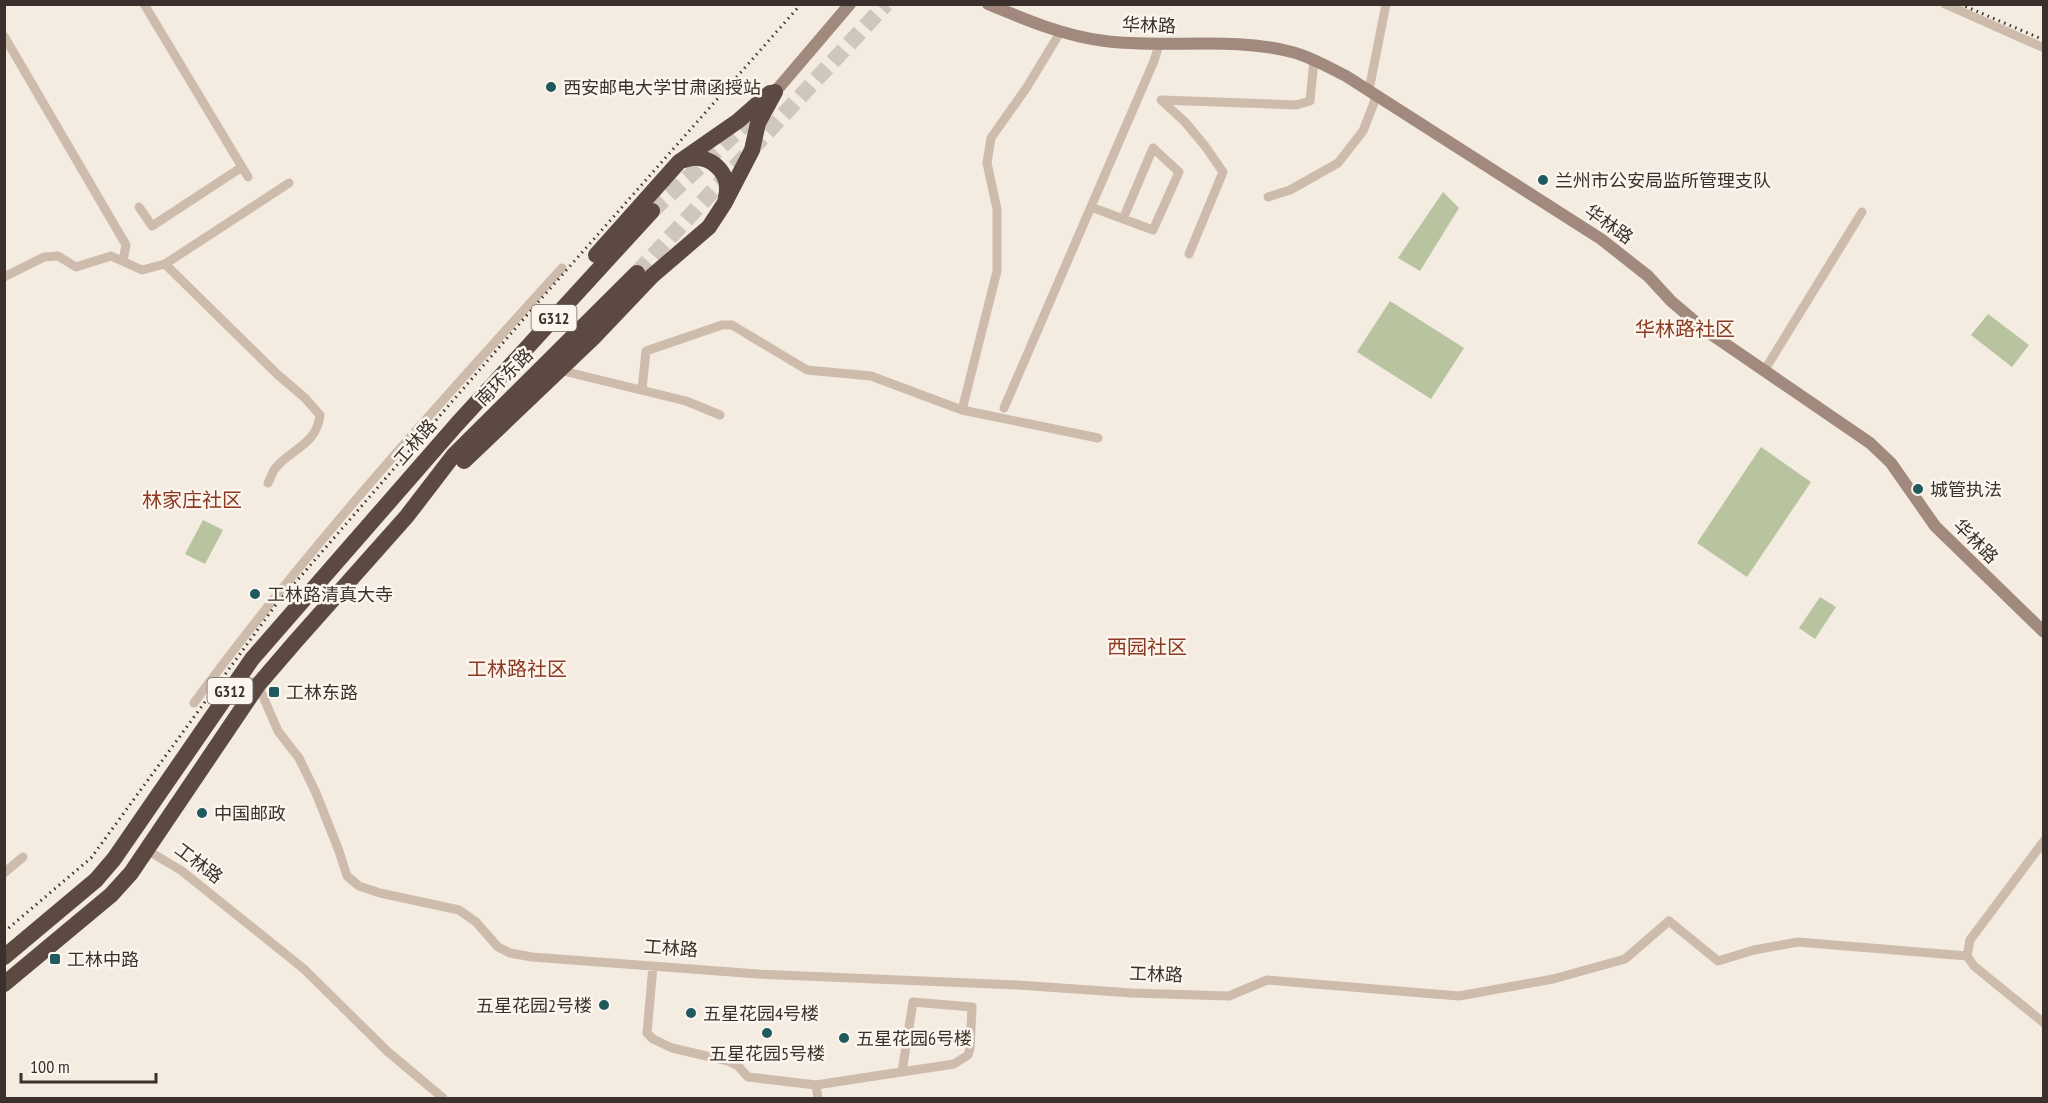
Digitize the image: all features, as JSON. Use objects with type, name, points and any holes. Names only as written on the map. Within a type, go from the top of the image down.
[{"type":"highway","points":[[457,424],[479,387],[679,162],[738,121],[770,92],[775,92]]},
{"type":"highway","points":[[407,516],[559,370],[652,276],[709,227],[724,204],[752,150],[758,123],[775,92]]},
{"type":"highway","points":[[679,162],[689,158],[699,158],[709,160],[717,166],[724,174],[727,184],[724,204]]},
{"type":"highway","name":"南环东路","points":[[457,424],[652,211]]},
{"type":"highway","name":"南环东路","points":[[407,516],[453,456],[637,273]]},
{"type":"highway","name":"工林路","points":[[4,957],[81,893],[114,860],[239,677],[457,424]]},
{"type":"highway","name":"工林路","points":[[4,984],[111,895],[131,873],[258,685],[407,516]]},
{"type":"street","points":[[144,4],[248,177]]},
{"type":"street","points":[[775,92],[850,4]]},
{"type":"street","name":"华林路","points":[[988,4],[1061,31],[1104,41],[1159,45],[1218,43],[1271,48],[1314,60],[1346,76],[1601,239],[1648,276],[1684,314],[1882,453],[1935,526],[2043,632]]},
{"type":"street","points":[[1268,197],[1290,190],[1338,163],[1363,131],[1373,93],[1386,4]]},
{"type":"street","points":[[1945,4],[2043,48]]},
{"type":"street","points":[[962,410],[998,271],[997,209],[987,163],[991,138],[1027,87],[1061,31]]},
{"type":"street","points":[[4,36],[126,245],[123,261]]},
{"type":"street","points":[[1004,408],[1159,45]]},
{"type":"street","points":[[1189,254],[1223,172],[1185,122],[1161,100],[1296,105],[1310,101],[1314,60]]},
{"type":"street","points":[[1091,207],[1123,219],[1153,230],[1179,172],[1154,148],[1123,219]]},
{"type":"street","points":[[139,207],[152,226],[242,167]]},
{"type":"street","points":[[4,277],[44,257],[58,256],[76,267],[111,256],[142,270],[165,264],[289,183]]},
{"type":"street","points":[[1764,371],[1862,212]]},
{"type":"street","points":[[165,264],[320,415],[319,424],[312,438],[275,470],[268,483]]},
{"type":"street","points":[[194,704],[249,628],[308,556],[562,268]]},
{"type":"street","points":[[530,303],[543,315]]},
{"type":"street","points":[[642,389],[646,351],[722,325],[732,325],[807,369],[871,376],[962,410],[1098,438]]},
{"type":"street","points":[[559,370],[686,401],[720,415]]},
{"type":"street","points":[[239,677],[258,685]]},
{"type":"street","name":"工林路","points":[[258,685],[278,731],[299,758],[316,793],[347,876],[353,882],[380,893],[459,910],[476,922],[498,947],[510,953],[555,960],[758,974],[1229,996],[1267,980],[1459,996],[1553,979],[1625,959],[1670,921],[1718,961],[1754,950],[1798,942],[1967,956]]},
{"type":"street","points":[[2043,841],[1970,940],[1967,956],[1974,966],[2043,1023]]},
{"type":"street","name":"工林路","points":[[147,850],[182,871],[304,969],[387,1051],[443,1098]]},
{"type":"street","points":[[4,873],[23,857]]},
{"type":"street","points":[[653,966],[647,1033],[653,1039],[672,1048],[728,1061],[738,1066],[747,1077],[816,1085],[902,1072],[954,1064],[968,1055],[970,1049],[972,1007],[914,1002],[902,1072]]},
{"type":"street","points":[[816,1085],[818,1098]]},
{"type":"green space","points":[[1443,192],[1459,208],[1420,271],[1398,258]]},
{"type":"green space","points":[[1390,301],[1464,348],[1431,399],[1357,352]]},
{"type":"green space","points":[[1988,314],[2029,345],[2012,367],[1971,335]]},
{"type":"green space","points":[[1761,447],[1811,482],[1747,577],[1697,543]]},
{"type":"green space","points":[[203,520],[223,530],[205,564],[185,554]]},
{"type":"green space","points":[[1820,597],[1836,607],[1815,639],[1799,628]]},
{"type":"tunnel","points":[[637,273],[886,4]]},
{"type":"tunnel","points":[[652,211],[755,115]]},
{"type":"railway","points":[[4,932],[91,858],[275,606],[801,4]]},
{"type":"railway","points":[[1960,4],[2044,40]]},
{"type":"place","name":"西安邮电大学甘肃函授站","points":[[551,87]]},
{"type":"place","name":"兰州市公安局监所管理支队","points":[[1543,180]]},
{"type":"place","name":"城管执法","points":[[1918,489]]},
{"type":"place","name":"工林路清真大寺","points":[[255,594]]},
{"type":"place","name":"工林东路","points":[[274,692]]},
{"type":"place","name":"中国邮政","points":[[202,813]]},
{"type":"place","name":"工林中路","points":[[55,959]]},
{"type":"place","name":"五星花园2号楼","points":[[604,1005]]},
{"type":"place","name":"五星花园4号楼","points":[[691,1013]]},
{"type":"place","name":"五星花园5号楼","points":[[767,1033]]},
{"type":"place","name":"五星花园6号楼","points":[[844,1038]]},
{"type":"district","name":"华林路社区","points":[[1685,329]]},
{"type":"district","name":"林家庄社区","points":[[192,500]]},
{"type":"district","name":"西园社区","points":[[1147,647]]},
{"type":"district","name":"工林路社区","points":[[517,669]]}]
